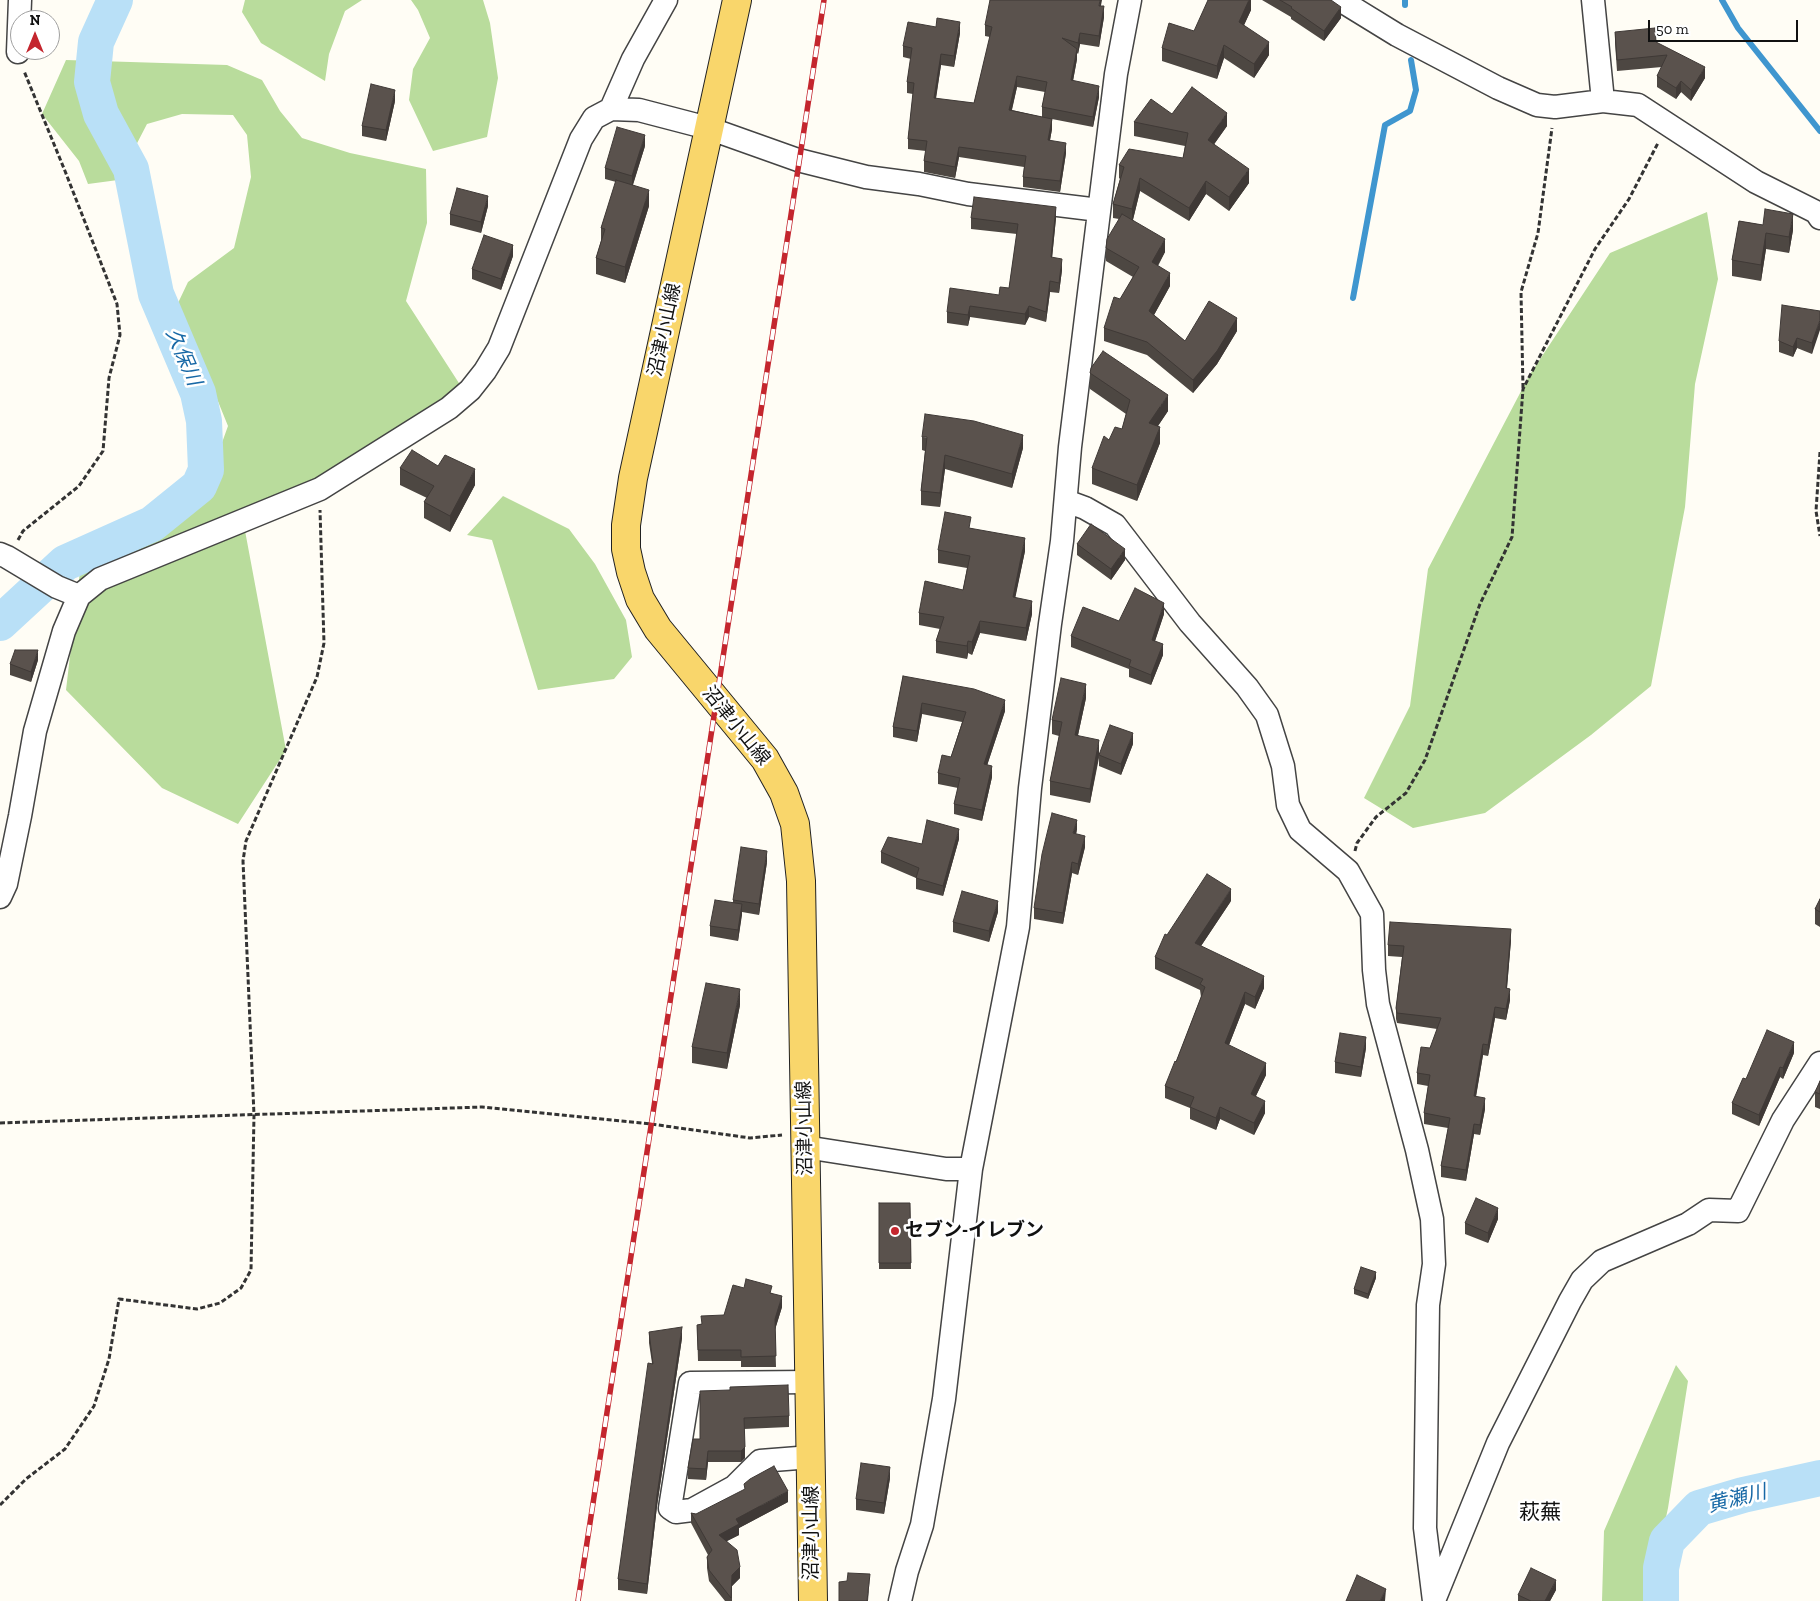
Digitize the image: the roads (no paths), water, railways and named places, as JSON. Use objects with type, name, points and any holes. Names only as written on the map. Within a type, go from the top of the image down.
[{"type":"main road","name":"沼津小山線","points":[[737,0],[633,478],[626,525],[626,549],[640,599],[658,629],[766,759],[784,793],[795,824],[801,881],[813,1601]]},
{"type":"street","points":[[611,109],[633,59],[666,0]]},
{"type":"street","points":[[900,1601],[907,1571],[922,1525],[944,1399],[972,1169],[1018,927],[1030,788],[1066,500],[1067,472],[1116,74],[1130,0]]},
{"type":"street","points":[[1340,0],[1397,34],[1498,88],[1537,104],[1554,107],[1603,101],[1638,104],[1756,182],[1816,212],[1820,218]]},
{"type":"street","points":[[1593,0],[1603,101]]},
{"type":"street","points":[[0,897],[6,884],[35,731],[64,631],[77,595],[100,578],[320,489],[449,408],[470,390],[499,348],[581,139],[594,118],[611,109],[639,110],[708,128],[798,160],[866,177],[919,184],[968,194],[1099,210]]},
{"type":"street","points":[[1066,500],[1116,525],[1190,623],[1247,687],[1266,715],[1283,766],[1288,805],[1300,830],[1348,871],[1372,914],[1374,970],[1378,1004],[1417,1150],[1432,1219],[1434,1264],[1428,1305],[1425,1528],[1434,1601]]},
{"type":"street","points":[[3,556],[57,587],[77,595]]},
{"type":"street","points":[[1434,1601],[1498,1443],[1582,1280],[1602,1261],[1688,1224],[1709,1210],[1738,1212],[1784,1120],[1820,1063]]},
{"type":"street","points":[[805,1140],[946,1169],[972,1169]]},
{"type":"street","points":[[810,1382],[690,1383],[670,1508],[676,1512],[692,1510],[734,1487],[760,1461],[812,1457]]},
{"type":"waterway","name":"久保川","points":[[0,623],[65,563],[152,524],[199,486],[206,470],[204,421],[198,393],[156,294],[131,169],[101,114],[92,82],[96,42],[115,0]]},
{"type":"waterway","points":[[1405,0],[1405,5]]},
{"type":"waterway","points":[[1722,0],[1738,28],[1820,131]]},
{"type":"waterway","points":[[1353,298],[1385,125],[1410,111],[1416,90],[1411,60]]},
{"type":"waterway","name":"黄瀬川","points":[[1661,1601],[1661,1568],[1667,1541],[1699,1508],[1743,1495],[1820,1478]]},
{"type":"railway","points":[[578,1601],[824,0]]},
{"type":"place","name":"セブン-イレブン","points":[[895,1231]]},
{"type":"district","name":"萩蕪","points":[[1540,1513]]}]
